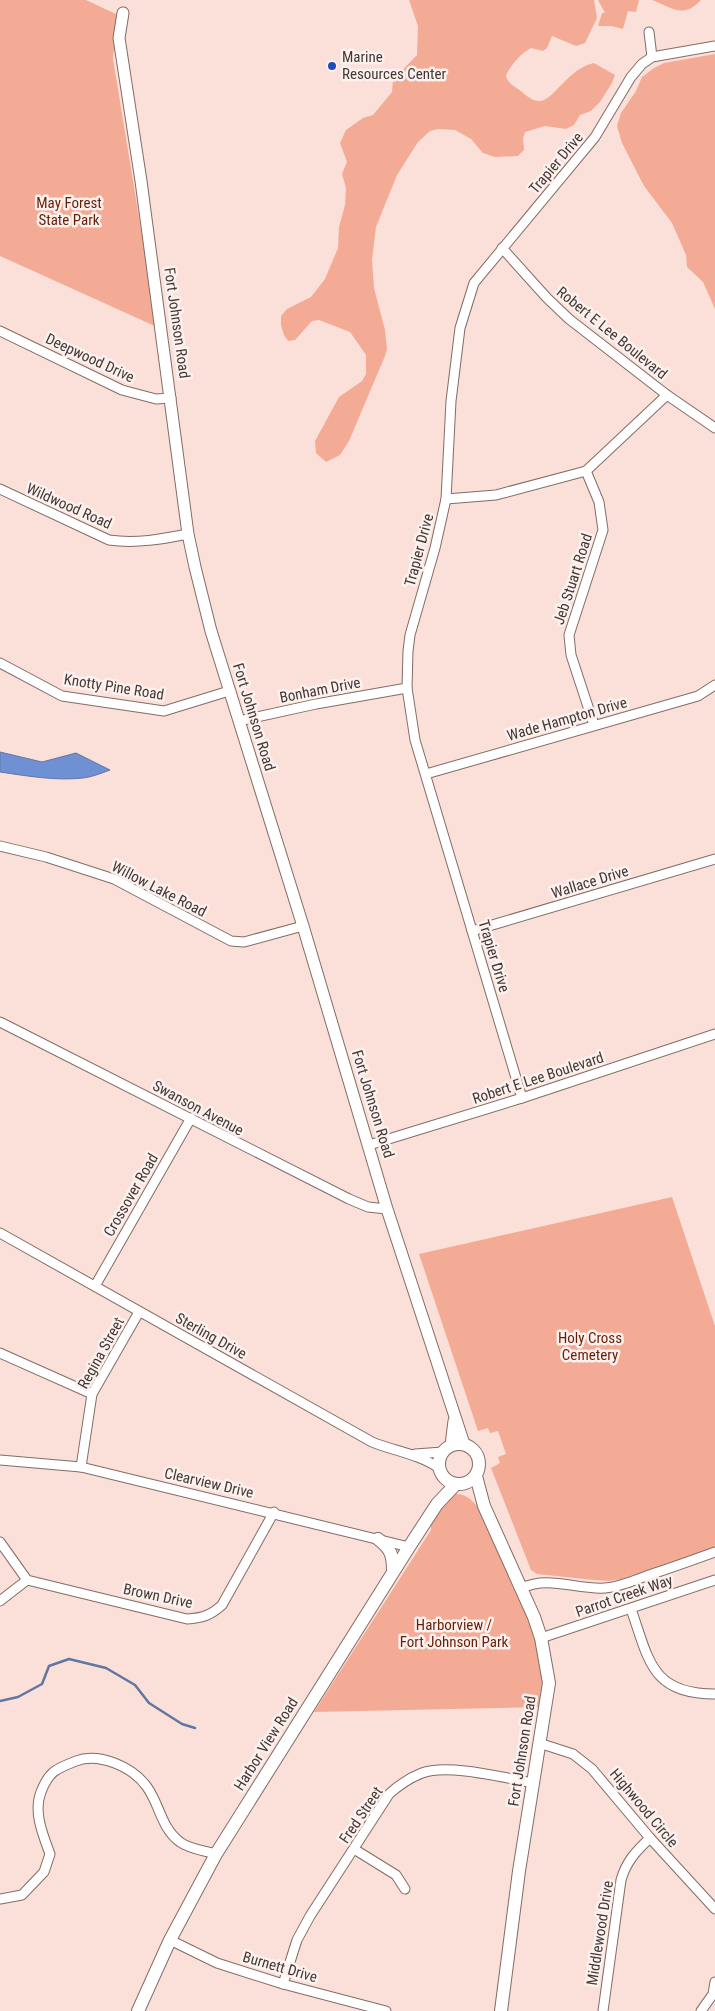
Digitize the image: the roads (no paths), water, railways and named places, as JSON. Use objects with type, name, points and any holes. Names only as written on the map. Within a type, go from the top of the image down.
[{"type":"main road","points":[[464,1444],[473,1448],[478,1456],[480,1466],[472,1480],[459,1484],[446,1479],[440,1471],[440,1457],[447,1448],[464,1444]]},
{"type":"main road","name":"Harbor View Road","points":[[437,1504],[442,1487],[440,1471]]},
{"type":"main road","name":"Fort Johnson Road","points":[[476,1476],[484,1506],[522,1588],[541,1638],[549,1683],[519,1871],[501,2011]]},
{"type":"main road","name":"Fort Johnson Road","points":[[459,1484],[467,1488],[484,1506]]},
{"type":"main road","name":"Harbor View Road","points":[[138,2011],[170,1940],[216,1854],[437,1504],[459,1484]]},
{"type":"main road","points":[[378,1539],[390,1548],[393,1556],[393,1572]]},
{"type":"street","name":"Fort Johnson Road","points":[[123,13],[119,38],[143,189],[188,534],[208,621],[304,926],[387,1209],[464,1444]]},
{"type":"street","points":[[649,32],[652,58],[715,46]]},
{"type":"street","name":"Trapier Drive","points":[[522,1098],[415,740],[406,688],[410,634],[435,548],[446,499],[451,401],[460,328],[474,283],[595,137],[633,74],[642,64],[652,58]]},
{"type":"street","name":"Robert E Lee Boulevard","points":[[502,248],[547,298],[569,318],[667,394],[715,428]]},
{"type":"street","name":"Deepwood Drive","points":[[0,331],[122,390],[156,399],[171,398]]},
{"type":"street","points":[[446,499],[496,495],[586,471],[667,394]]},
{"type":"street","name":"Jeb Stuart Road","points":[[586,471],[599,502],[603,530],[569,635],[572,655],[594,725]]},
{"type":"street","name":"Wildwood Road","points":[[0,489],[109,540],[145,542],[188,534]]},
{"type":"street","name":"Knotty Pine Road","points":[[0,663],[62,696],[164,711],[229,691]]},
{"type":"street","name":"Wade Hampton Drive","points":[[426,774],[698,696],[715,685]]},
{"type":"street","name":"Bonham Drive","points":[[238,721],[316,704],[406,688]]},
{"type":"street","name":"Willow Lake Road","points":[[0,846],[46,856],[114,879],[231,941],[244,942],[304,926]]},
{"type":"street","name":"Wallace Drive","points":[[472,931],[715,858]]},
{"type":"street","name":"Swanson Avenue","points":[[0,1022],[357,1203],[387,1209]]},
{"type":"street","name":"Robert E Lee Boulevard","points":[[369,1145],[522,1098],[715,1034]]},
{"type":"street","name":"Crossover Road","points":[[95,1286],[191,1118]]},
{"type":"street","name":"Sterling Drive","points":[[0,1233],[372,1442],[412,1454],[440,1471]]},
{"type":"street","name":"Regina Street","points":[[81,1467],[92,1394],[139,1312]]},
{"type":"street","points":[[0,1353],[92,1394]]},
{"type":"street","name":"Fort Johnson Road","points":[[447,1448],[454,1428],[453,1409]]},
{"type":"street","name":"Sterling Drive","points":[[412,1454],[447,1448]]},
{"type":"street","name":"Clearview Drive","points":[[0,1460],[81,1467],[274,1512],[409,1547]]},
{"type":"street","name":"Brown Drive","points":[[27,1580],[188,1619],[201,1618],[212,1614],[222,1605],[274,1512]]},
{"type":"street","points":[[0,1542],[27,1580],[0,1601]]},
{"type":"street","points":[[522,1588],[531,1583],[540,1582],[590,1588],[607,1588],[629,1583],[715,1552]]},
{"type":"street","name":"Parrot Creek Way","points":[[541,1638],[715,1580]]},
{"type":"street","points":[[631,1609],[651,1664],[665,1682],[684,1691],[699,1694],[715,1694]]},
{"type":"street","name":"Highwood Circle","points":[[539,1743],[572,1754],[586,1763],[650,1838],[715,1907]]},
{"type":"street","points":[[0,1899],[22,1895],[44,1872],[50,1854],[38,1815],[39,1795],[46,1777],[59,1767],[80,1759],[105,1758],[128,1770],[147,1786],[166,1827],[181,1843],[216,1854]]},
{"type":"street","name":"Fred Street","points":[[283,1984],[297,1940],[303,1929],[390,1794],[403,1782],[423,1772],[439,1769],[533,1784]]},
{"type":"street","name":"Middlewood Drive","points":[[603,2011],[623,1875],[631,1857],[650,1838]]},
{"type":"street","points":[[354,1849],[396,1875],[405,1889]]},
{"type":"street","name":"Burnett Drive","points":[[170,1940],[217,1963],[283,1984],[386,2011]]},
{"type":"street","points":[[701,2011],[713,1994],[715,1982]]},
{"type":"water","points":[[0,752],[42,762],[76,753],[110,770],[90,777],[73,779],[42,778],[0,772]]},
{"type":"waterway","points":[[0,1701],[18,1697],[42,1684],[49,1666],[69,1659],[106,1668],[135,1685],[149,1703],[182,1724],[195,1728]]},
{"type":"place","name":"Marine Resources Center","points":[[332,66]]},
{"type":"park label","name":"May Forest State Park","points":[[69,212]]},
{"type":"park label","name":"Holy Cross Cemetery","points":[[590,1346]]},
{"type":"park label","name":"Harborview / Fort Johnson Park","points":[[454,1634]]}]
